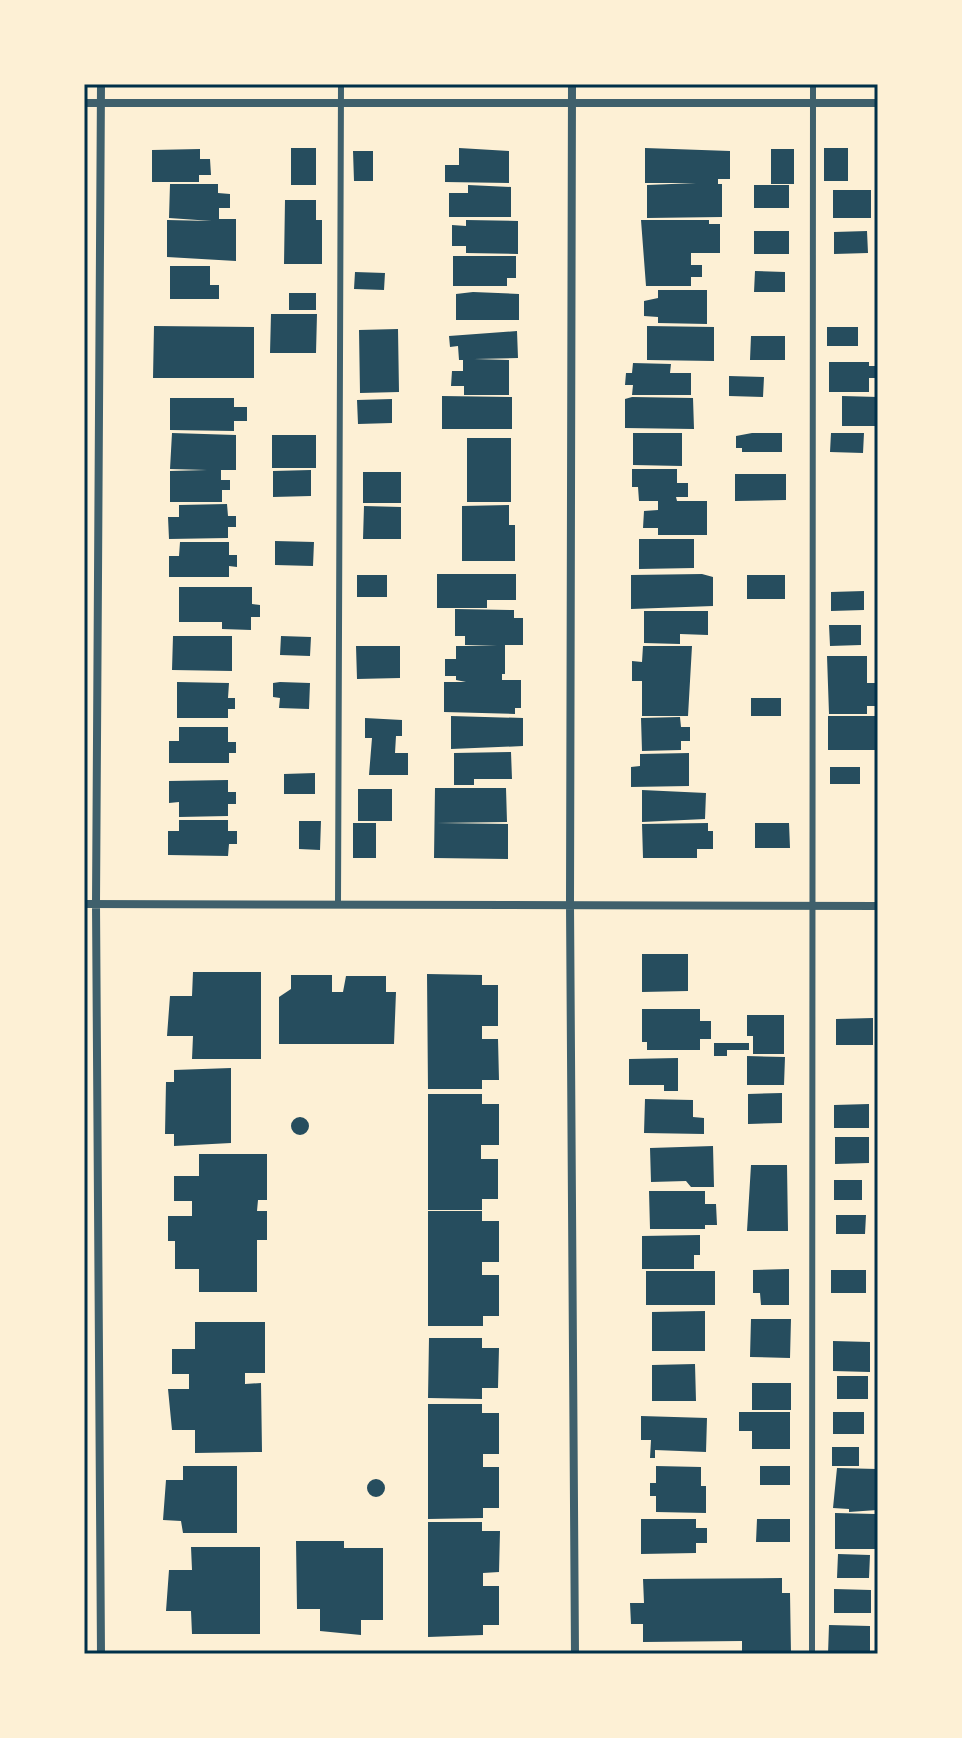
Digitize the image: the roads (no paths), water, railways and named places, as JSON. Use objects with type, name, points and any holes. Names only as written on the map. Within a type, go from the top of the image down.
[{"type":"street","points":[[101,84],[96,904],[101,1654]]},
{"type":"street","points":[[572,84],[570,905],[575,1654]]},
{"type":"street","points":[[84,103],[878,103]]},
{"type":"street","points":[[84,904],[878,906]]},
{"type":"lane","points":[[338,905],[341,84]]},
{"type":"lane","points":[[812,1654],[815,906],[813,84]]}]
